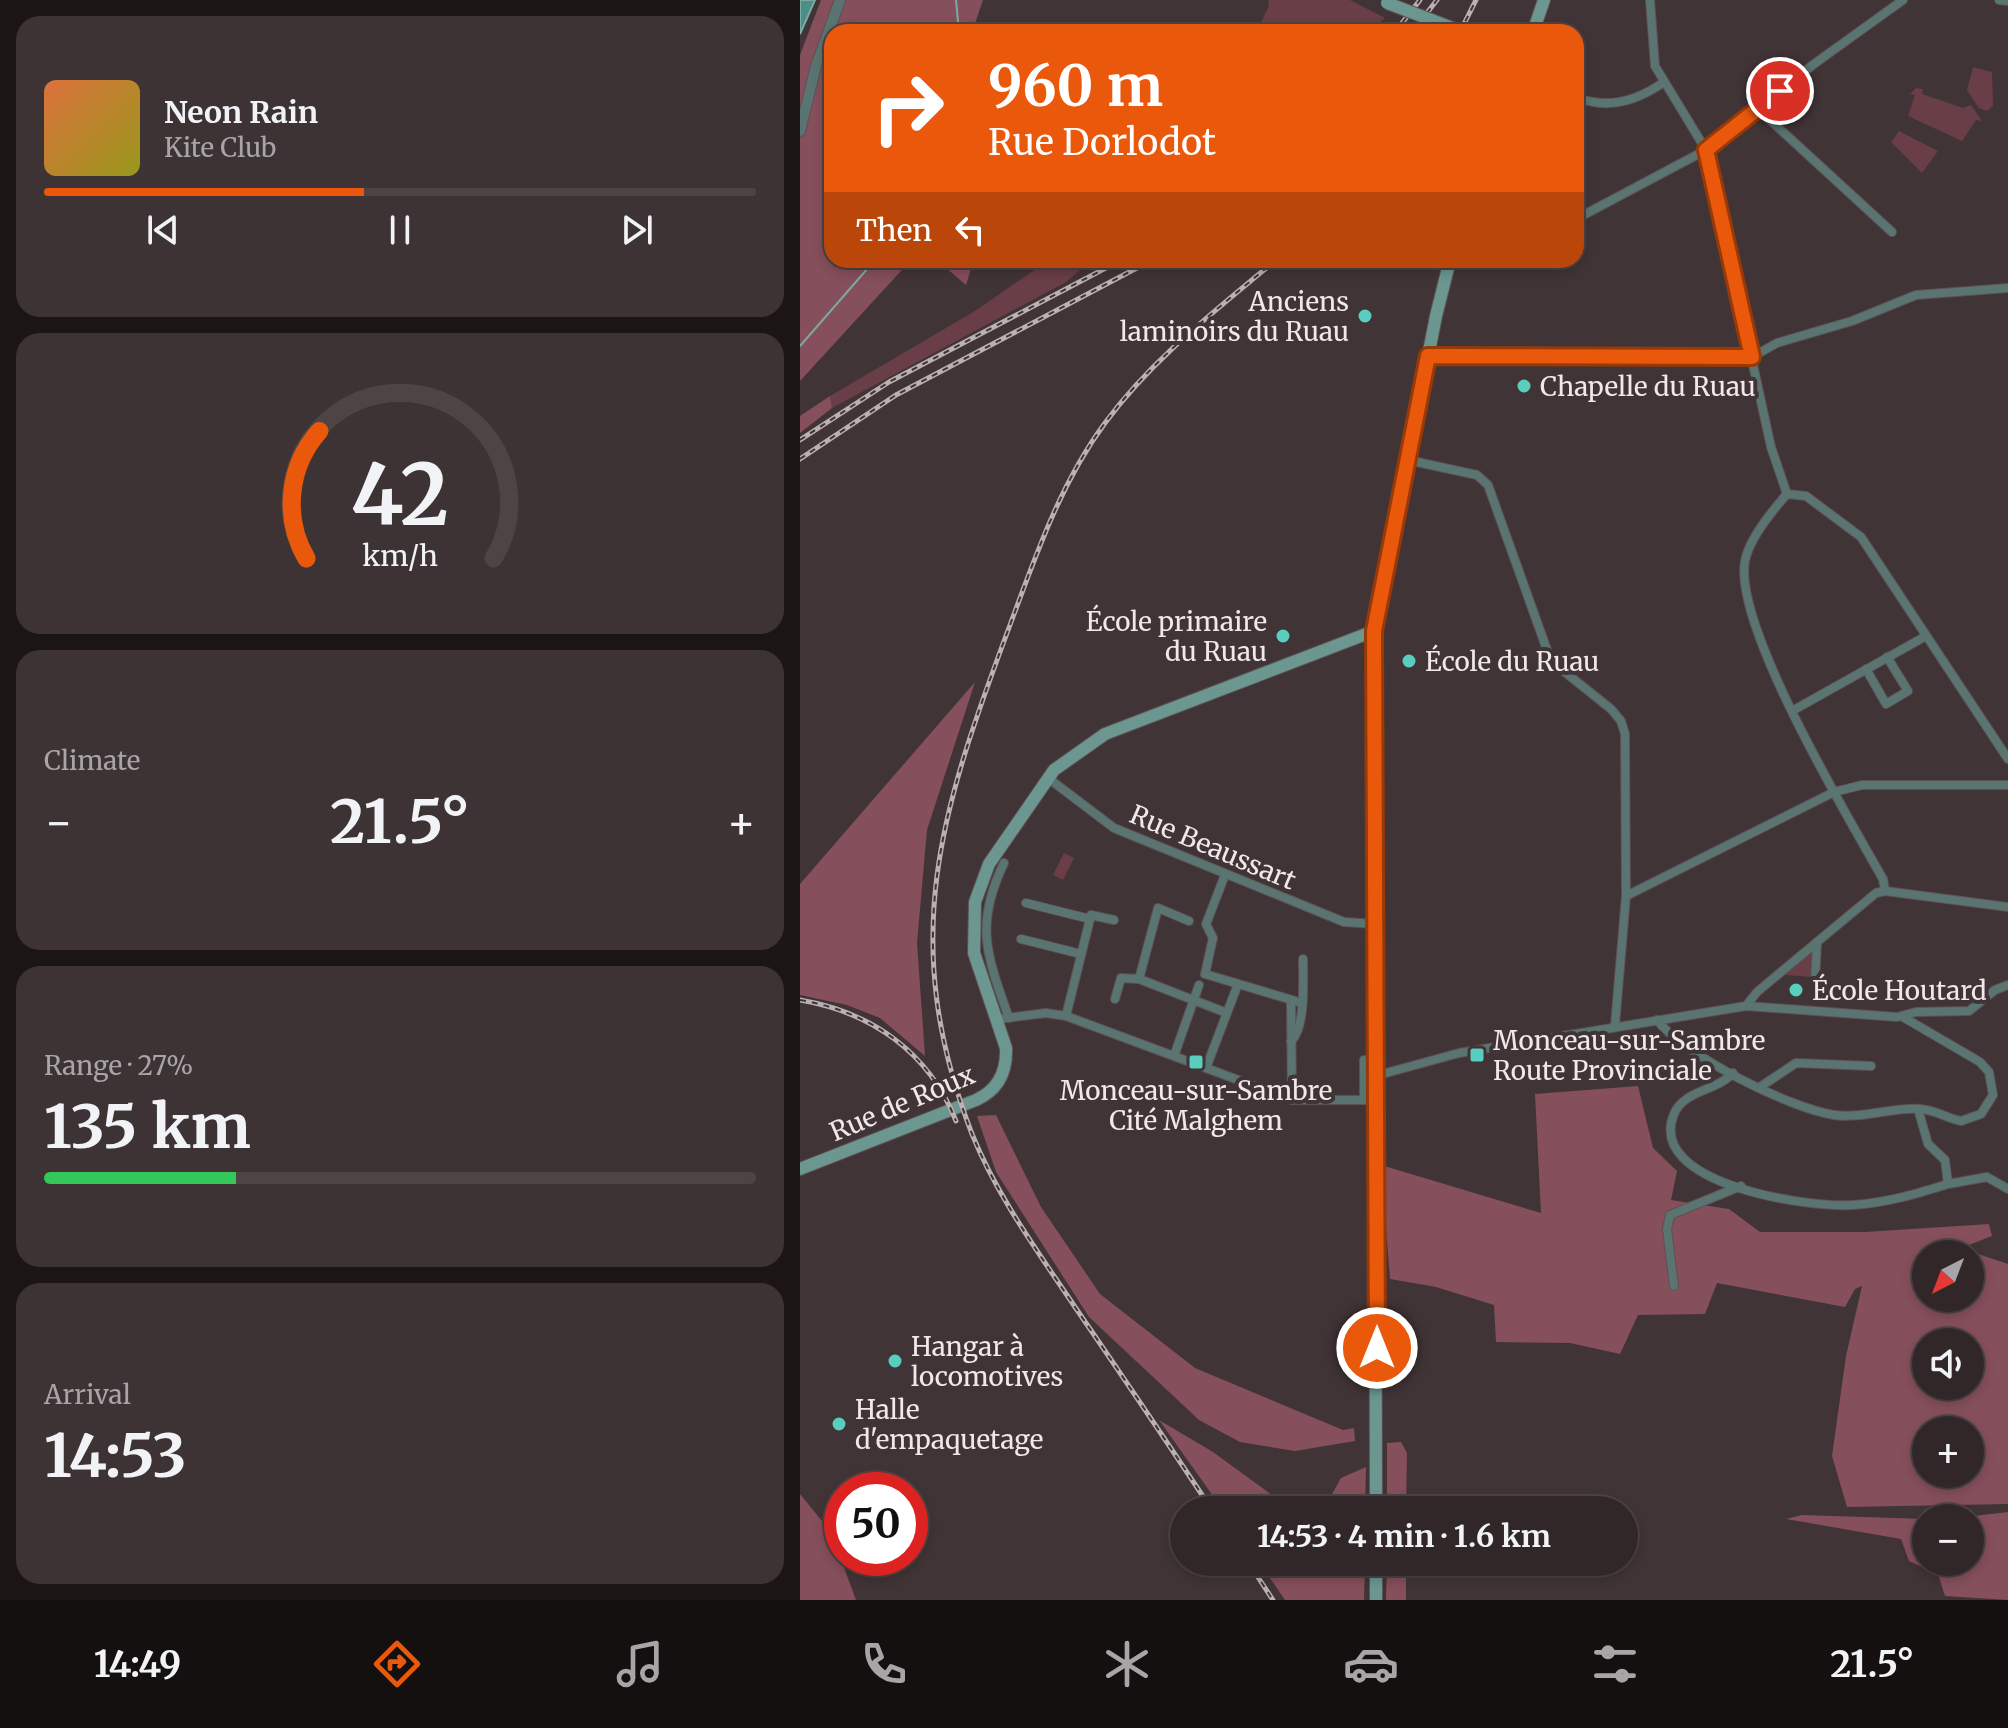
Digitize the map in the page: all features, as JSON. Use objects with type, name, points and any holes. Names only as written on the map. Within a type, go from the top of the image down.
[{"type":"main road","points":[[1536,24],[1544,0]]},
{"type":"main road","points":[[1383,2],[1442,24]]},
{"type":"main road","points":[[1376,1496],[1370,1100],[1375,1076],[1374,631],[1448,268]]},
{"type":"main road","name":"Rue de Roux","points":[[800,1169],[987,1095],[999,1081],[1006,1064],[1003,1019],[974,950],[977,894],[989,864],[1063,761],[1105,734],[1374,631]]},
{"type":"main road","points":[[1376,1576],[1376,1600]]},
{"type":"street","points":[[831,24],[840,0]]},
{"type":"street","points":[[1650,0],[1655,66],[1706,150],[1773,456],[1787,494]]},
{"type":"street","points":[[1584,215],[1706,150],[1903,0]]},
{"type":"street","points":[[1999,0],[2008,1]]},
{"type":"street","points":[[800,131],[824,44]]},
{"type":"street","points":[[1584,101],[1596,106],[1643,97],[1664,82]]},
{"type":"street","points":[[1758,109],[1892,232]]},
{"type":"street","points":[[1428,356],[1752,357],[1777,343],[1852,321],[1916,295],[2008,288]]},
{"type":"street","points":[[1408,460],[1477,475],[1488,485],[1542,643],[1551,661],[1611,709],[1621,721],[1625,734],[1626,896],[1615,1025]]},
{"type":"street","points":[[1787,494],[1806,496],[1861,537],[2008,759]]},
{"type":"street","points":[[1787,494],[1750,546],[1743,576],[1747,603],[1792,711],[1883,879],[1885,891]]},
{"type":"street","points":[[1792,711],[1926,636]]},
{"type":"street","points":[[1866,669],[1886,704],[1908,691],[1887,657]]},
{"type":"street","name":"Rue Beaussart","points":[[1048,778],[1114,828],[1344,922],[1375,924]]},
{"type":"street","points":[[1626,896],[1834,792],[1862,785],[2008,785]]},
{"type":"street","name":"Rue de Roux","points":[[1003,1019],[989,961],[985,927],[990,892],[1004,863]]},
{"type":"street","points":[[1225,875],[1206,924],[1213,938],[1205,974],[1302,1003]]},
{"type":"street","points":[[1746,1006],[1757,992],[1869,898],[1885,891],[2008,907]]},
{"type":"street","points":[[1026,903],[1090,919]]},
{"type":"street","points":[[1139,979],[1158,908],[1189,921]]},
{"type":"street","points":[[1066,1016],[1091,915],[1114,920]]},
{"type":"street","points":[[1021,939],[1081,954]]},
{"type":"street","points":[[1815,982],[1817,942]]},
{"type":"street","points":[[1291,1041],[1297,1036],[1302,1003],[1303,959]]},
{"type":"street","points":[[1115,999],[1121,978],[1139,979],[1227,1013]]},
{"type":"street","points":[[1206,1068],[1238,984]]},
{"type":"street","points":[[1174,1056],[1199,985]]},
{"type":"street","points":[[1375,1076],[1459,1053],[1615,1025],[1746,1006],[1903,1017],[1916,1012],[1969,1011],[1995,990],[2008,985]]},
{"type":"street","points":[[1291,1000],[1292,1100]]},
{"type":"street","points":[[1003,1019],[1046,1013],[1066,1016],[1292,1100],[1370,1100],[1364,1060]]},
{"type":"street","points":[[1657,1020],[1669,1035],[1733,1073],[1804,1109],[1866,1116],[1918,1109],[1937,1111],[1961,1121],[1972,1119],[1988,1106],[1993,1095],[1992,1083],[1980,1062],[1903,1017]]},
{"type":"street","points":[[1760,1087],[1796,1063],[1871,1066]]},
{"type":"street","points":[[1733,1073],[1726,1080],[1684,1101],[1677,1109],[1670,1129],[1672,1143],[1680,1159],[1691,1168],[1741,1186],[1823,1206],[1890,1202],[1948,1184],[1987,1177],[2008,1189]]},
{"type":"street","points":[[1918,1109],[1928,1144],[1945,1160],[1948,1184]]},
{"type":"street","points":[[1674,1286],[1667,1229],[1670,1215],[1741,1186]]},
{"type":"shaded area","points":[[821,0],[983,0],[975,24],[824,24],[824,268],[904,268],[800,381],[800,55]]},
{"type":"shaded area","points":[[1268,0],[1350,0],[1385,18],[1378,24],[1260,24],[1269,6]]},
{"type":"shaded area","points":[[1973,67],[1992,72],[1993,106],[1987,111],[1979,108],[1967,90]]},
{"type":"shaded area","points":[[1916,88],[1923,89],[1922,94],[1963,108],[1971,105],[1982,121],[1976,120],[1962,141],[1908,116],[1915,95],[1910,94]]},
{"type":"shaded area","points":[[1899,131],[1938,151],[1922,173],[1891,142]]},
{"type":"shaded area","points":[[946,268],[971,268],[966,285]]},
{"type":"shaded area","points":[[1037,268],[1083,268],[1066,282],[832,408],[830,396],[975,311]]},
{"type":"shaded area","points":[[830,396],[832,408],[800,433],[800,416]]},
{"type":"shaded area","points":[[975,682],[927,830],[917,943],[925,1056],[880,1018],[847,1005],[800,995],[800,884]]},
{"type":"shaded area","points":[[1064,853],[1074,858],[1063,880],[1053,875]]},
{"type":"shaded area","points":[[1814,950],[1812,977],[1785,975]]},
{"type":"shaded area","points":[[1638,1086],[1653,1148],[1677,1171],[1671,1200],[1729,1209],[1760,1232],[1865,1232],[1989,1224],[1992,1236],[1982,1240],[1912,1240],[1912,1312],[1984,1312],[1984,1256],[2008,1264],[2008,1504],[1847,1507],[1832,1456],[1846,1356],[1862,1286],[1855,1289],[1845,1307],[1717,1283],[1705,1314],[1638,1315],[1620,1354],[1570,1343],[1496,1342],[1494,1305],[1436,1287],[1390,1279],[1381,1165],[1541,1213],[1535,1094]]},
{"type":"shaded area","points":[[996,1115],[1041,1207],[1100,1294],[1195,1368],[1343,1430],[1354,1428],[1355,1441],[1295,1451],[1240,1442],[1199,1420],[1089,1317],[996,1172],[977,1116]]},
{"type":"shaded area","points":[[1159,1420],[1213,1452],[1273,1496],[1213,1496]]},
{"type":"shaded area","points":[[1401,1442],[1407,1453],[1406,1496],[1387,1496],[1387,1443]]},
{"type":"shaded area","points":[[1366,1467],[1365,1496],[1331,1496],[1341,1478]]},
{"type":"shaded area","points":[[800,1494],[824,1523],[824,1576],[847,1576],[856,1600],[800,1600]]},
{"type":"shaded area","points":[[2008,1512],[2008,1600],[1945,1596],[1939,1576],[1984,1576],[1984,1515]]},
{"type":"shaded area","points":[[1802,1515],[1912,1519],[1912,1562],[1901,1539],[1786,1519]]},
{"type":"shaded area","points":[[1269,1576],[1365,1576],[1364,1600],[1285,1600]]},
{"type":"shaded area","points":[[1387,1576],[1406,1576],[1406,1600],[1386,1600]]},
{"type":"water","points":[[800,0],[815,0],[800,34]]},
{"type":"waterway","points":[[956,0],[958,24]]},
{"type":"waterway","points":[[800,346],[868,268]]},
{"type":"railway","points":[[1401,24],[1420,0]]},
{"type":"railway","points":[[1418,24],[1437,0]]},
{"type":"railway","points":[[1464,24],[1476,0]]},
{"type":"railway","points":[[800,440],[889,382],[1106,268]]},
{"type":"railway","points":[[800,459],[896,395],[1137,268]]},
{"type":"railway","points":[[1203,1496],[1033,1244],[982,1157],[949,1064],[937,998],[933,936],[937,876],[964,755],[1029,572],[1062,495],[1089,446],[1123,400],[1185,337],[1267,268]]},
{"type":"railway","points":[[800,1000],[851,1014],[894,1039],[930,1075],[956,1121]]},
{"type":"railway","points":[[1257,1576],[1273,1600]]},
{"type":"place","name":"Anciens laminoirs du Ruau","points":[[1365,316]]},
{"type":"place","name":"Chapelle du Ruau","points":[[1524,386]]},
{"type":"place","name":"École primaire du Ruau","points":[[1283,636]]},
{"type":"place","name":"École du Ruau","points":[[1409,661]]},
{"type":"place","name":"École Houtard","points":[[1796,990]]},
{"type":"place","name":"Monceau-sur-Sambre Route Provinciale","points":[[1477,1055]]},
{"type":"place","name":"Monceau-sur-Sambre Cité Malghem","points":[[1196,1062]]},
{"type":"place","name":"Hangar à locomotives","points":[[895,1361]]},
{"type":"place","name":"Halle d'empaquetage","points":[[839,1424]]},
{"type":"route","points":[[1377,1348],[1374,631],[1428,356],[1752,357],[1706,150],[1780,91]]}]
